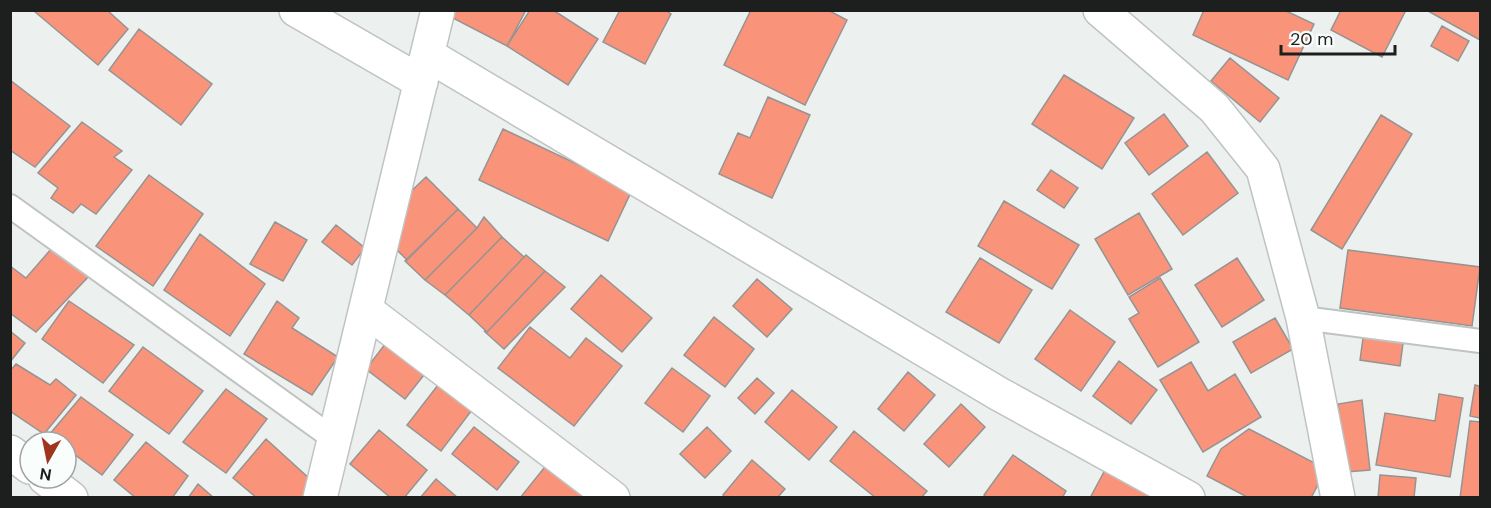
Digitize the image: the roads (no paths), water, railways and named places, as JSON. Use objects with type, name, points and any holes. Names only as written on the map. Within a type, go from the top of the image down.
[{"type":"street","points":[[296,10],[425,69],[999,394],[1188,498]]},
{"type":"street","points":[[320,498],[438,10]]},
{"type":"street","points":[[1100,10],[1214,108],[1263,169],[1303,318],[1338,498]]},
{"type":"street","points":[[366,310],[613,498]]},
{"type":"lane","points":[[10,206],[334,440]]},
{"type":"lane","points":[[1303,318],[1480,341]]}]
